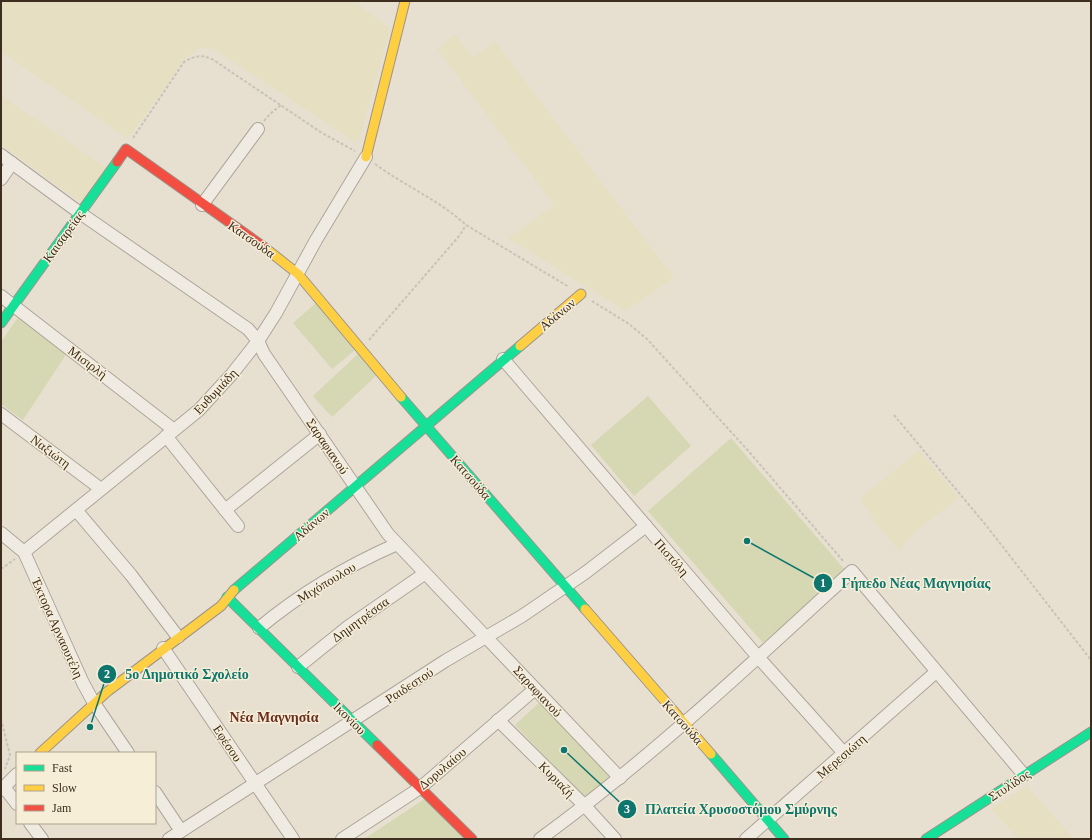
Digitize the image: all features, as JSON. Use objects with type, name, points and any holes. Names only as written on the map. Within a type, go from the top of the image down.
[{"type":"street","points":[[366,157],[405,1]]},
{"type":"street","points":[[202,205],[258,129]]},
{"type":"street","name":"Κατσούδα","points":[[126,149],[202,205],[274,254],[298,274],[360,350],[784,839]]},
{"type":"street","name":"Καισαρείας","points":[[1,323],[126,149]]},
{"type":"street","name":"Σαραφιανού","points":[[1,155],[80,213],[248,329],[258,341],[264,354],[388,534],[424,574],[487,636],[620,778]]},
{"type":"street","name":"Ευθυμιάδη","points":[[24,552],[199,410],[232,374],[258,341],[366,157]]},
{"type":"street","points":[[1,179],[12,163]]},
{"type":"street","name":"Αδάνων","points":[[41,752],[94,703],[163,648],[221,606],[228,597],[425,424],[580,294]]},
{"type":"street","name":"Μισιρλή","points":[[1,296],[170,433],[238,526]]},
{"type":"street","name":"Πιστόλη","points":[[503,359],[758,657],[844,753]]},
{"type":"street","name":"Ναξιώτη","points":[[1,414],[101,489]]},
{"type":"street","points":[[225,510],[320,434]]},
{"type":"street","points":[[76,510],[131,574],[178,637]]},
{"type":"street","name":"Ραιδεστού","points":[[169,839],[255,782],[353,722],[445,661],[566,587],[646,526]]},
{"type":"street","points":[[1,533],[24,552]]},
{"type":"street","name":"Μιχόπουλου","points":[[259,628],[302,594],[329,578],[397,544]]},
{"type":"street","name":"Έκτορα Αρναουτέλη","points":[[24,552],[83,683],[94,703],[127,752]]},
{"type":"street","points":[[540,839],[620,778],[684,723],[852,572],[1024,775]]},
{"type":"street","name":"Δημητρέσσα","points":[[298,667],[349,626],[424,574]]},
{"type":"street","name":"Ικονίου","points":[[228,597],[472,839]]},
{"type":"street","name":"Εφέσου","points":[[163,648],[293,839]]},
{"type":"street","name":"Μερεσιώτη","points":[[746,839],[936,672]]},
{"type":"street","name":"Δορυλαίου","points":[[342,839],[420,788],[535,689]]},
{"type":"street","name":"Κυριαζή","points":[[498,720],[585,806],[615,839]]},
{"type":"street","name":"Στυλίδος","points":[[926,839],[1091,732]]},
{"type":"street","points":[[16,775],[3,788],[16,803]]},
{"type":"street","points":[[156,794],[181,831]]},
{"type":"street","points":[[31,824],[42,839]]},
{"type":"path","points":[[126,149],[184,62],[195,56],[204,56],[212,59],[322,133],[366,157],[395,179],[454,214],[466,224],[629,324],[647,339],[751,454],[852,572]]},
{"type":"path","points":[[258,129],[270,114],[281,105]]},
{"type":"path","points":[[360,350],[460,235],[466,224]]},
{"type":"path","points":[[894,415],[985,524],[1091,660]]},
{"type":"path","points":[[1,569],[24,552]]},
{"type":"path","points":[[1,719],[10,755],[5,770]]},
{"type":"shaded area","points":[[1,1],[354,1],[390,29],[360,138],[355,142],[213,49],[199,48],[185,59],[128,139],[1,52]]},
{"type":"shaded area","points":[[455,34],[473,57],[495,41],[674,278],[625,311],[508,238],[554,205],[437,49]]},
{"type":"shaded area","points":[[1,95],[106,168],[81,202],[1,145]]},
{"type":"shaded area","points":[[919,450],[959,498],[912,534],[899,551],[877,525],[860,498]]},
{"type":"shaded area","points":[[1027,786],[1074,839],[1019,839],[990,809]]},
{"type":"green space","points":[[316,303],[355,350],[332,369],[293,323]]},
{"type":"green space","points":[[21,313],[69,350],[23,420],[1,404],[1,342]]},
{"type":"green space","points":[[358,354],[377,375],[332,417],[313,396]]},
{"type":"green space","points":[[648,396],[691,446],[634,496],[591,445]]},
{"type":"green space","points":[[731,438],[846,571],[763,643],[648,511]]},
{"type":"green space","points":[[541,701],[613,776],[586,799],[515,725]]},
{"type":"green space","points":[[426,798],[466,839],[364,839]]},
{"type":"traffic: fast","points":[[1,323],[117,162]]},
{"type":"traffic: fast","points":[[234,590],[520,346]]},
{"type":"traffic: fast","points":[[401,397],[585,609]]},
{"type":"traffic: fast","points":[[227,597],[377,745]]},
{"type":"traffic: fast","points":[[926,839],[1091,732]]},
{"type":"traffic: fast","points":[[711,754],[784,839]]},
{"type":"traffic: slow","points":[[366,157],[405,1]]},
{"type":"traffic: slow","points":[[264,247],[298,274],[401,397]]},
{"type":"traffic: slow","points":[[520,346],[581,294]]},
{"type":"traffic: slow","points":[[41,752],[108,691],[221,606],[234,590]]},
{"type":"traffic: slow","points":[[585,609],[711,754]]},
{"type":"traffic: jam","points":[[117,162],[126,149],[264,247]]},
{"type":"traffic: jam","points":[[377,745],[472,839]]},
{"type":"place","name":"Γήπεδο Νέας Μαγνησίας","points":[[747,541]]},
{"type":"place","name":"5ο Δημοτικό Σχολείο","points":[[90,727]]},
{"type":"place","name":"Πλατεία Χρυσοστόμου Σμύρνης","points":[[564,750]]},
{"type":"district","name":"Νέα Μαγνησία","points":[[274,717]]}]
